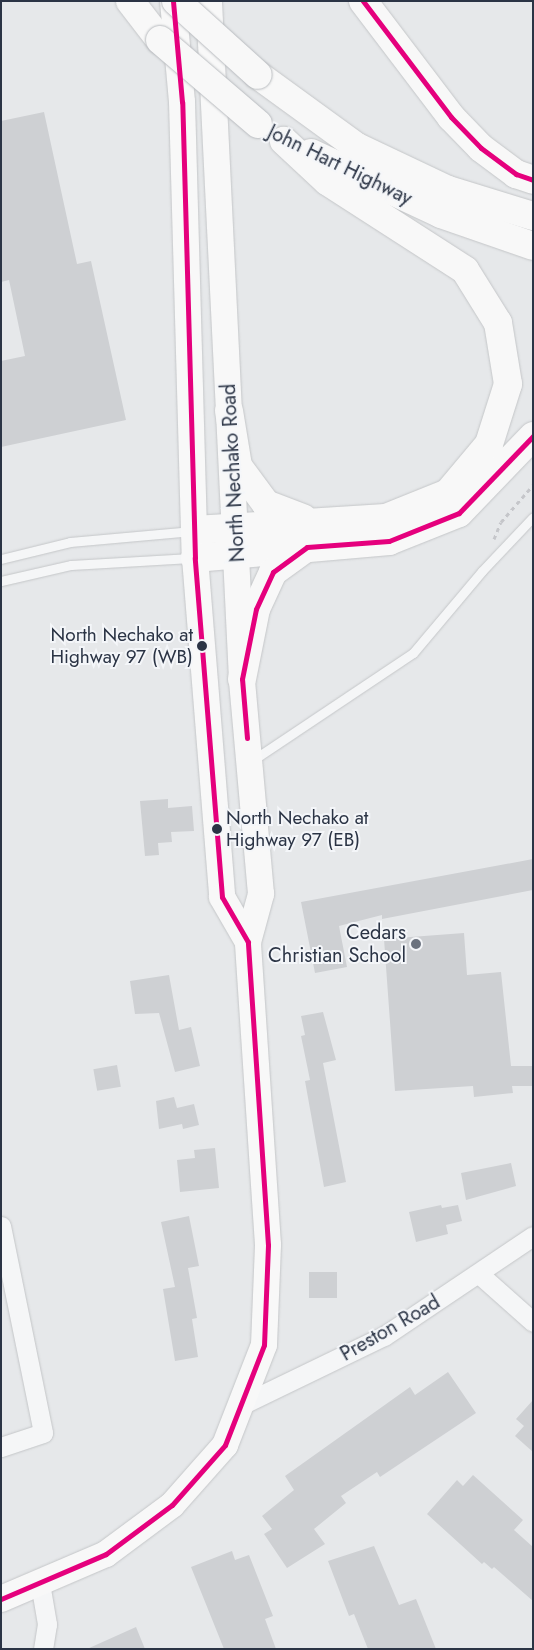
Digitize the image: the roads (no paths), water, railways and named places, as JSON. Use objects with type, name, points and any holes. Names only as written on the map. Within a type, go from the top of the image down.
[{"type":"highway","name":"John Hart Highway","points":[[130,1],[160,40],[258,124],[284,141],[441,214],[533,246]]},
{"type":"highway","name":"John Hart Highway","points":[[174,1],[258,75],[357,147],[448,190],[533,216]]},
{"type":"highway","points":[[363,1],[451,117],[488,153],[516,174],[533,180]]},
{"type":"highway","points":[[195,558],[238,556],[309,534],[386,518],[448,493],[489,444],[508,384],[498,323],[465,270],[327,180],[284,141]]},
{"type":"highway","points":[[229,411],[238,466],[266,504],[309,534]]},
{"type":"highway","points":[[195,530],[236,528],[389,541],[459,513],[533,436]]},
{"type":"highway","points":[[242,679],[256,609],[273,572],[309,534]]},
{"type":"main road","name":"North Nechako Road","points":[[174,1],[182,102],[195,558],[222,897],[248,942]]},
{"type":"main road","name":"North Nechako Road","points":[[1,1599],[106,1554],[172,1504],[225,1445],[264,1345],[268,1244],[248,942],[261,894],[242,679],[238,556],[209,1]]},
{"type":"street","points":[[1,1226],[43,1433],[1,1447]]},
{"type":"street","name":"Preston Road","points":[[239,1406],[384,1336],[533,1236]]},
{"type":"street","points":[[479,1274],[533,1322]]},
{"type":"street","points":[[40,1583],[47,1624],[43,1649]]},
{"type":"lane","points":[[249,763],[414,653],[482,571],[533,517]]},
{"type":"lane","points":[[1,559],[70,542],[195,530]]},
{"type":"lane","points":[[1,582],[71,565],[195,558]]},
{"type":"place","name":"North Nechako at Highway 97 (WB)","points":[[202,646]]},
{"type":"place","name":"North Nechako at Highway 97 (EB)","points":[[217,829]]},
{"type":"place","name":"Cedars Christian School","points":[[416,944]]}]
